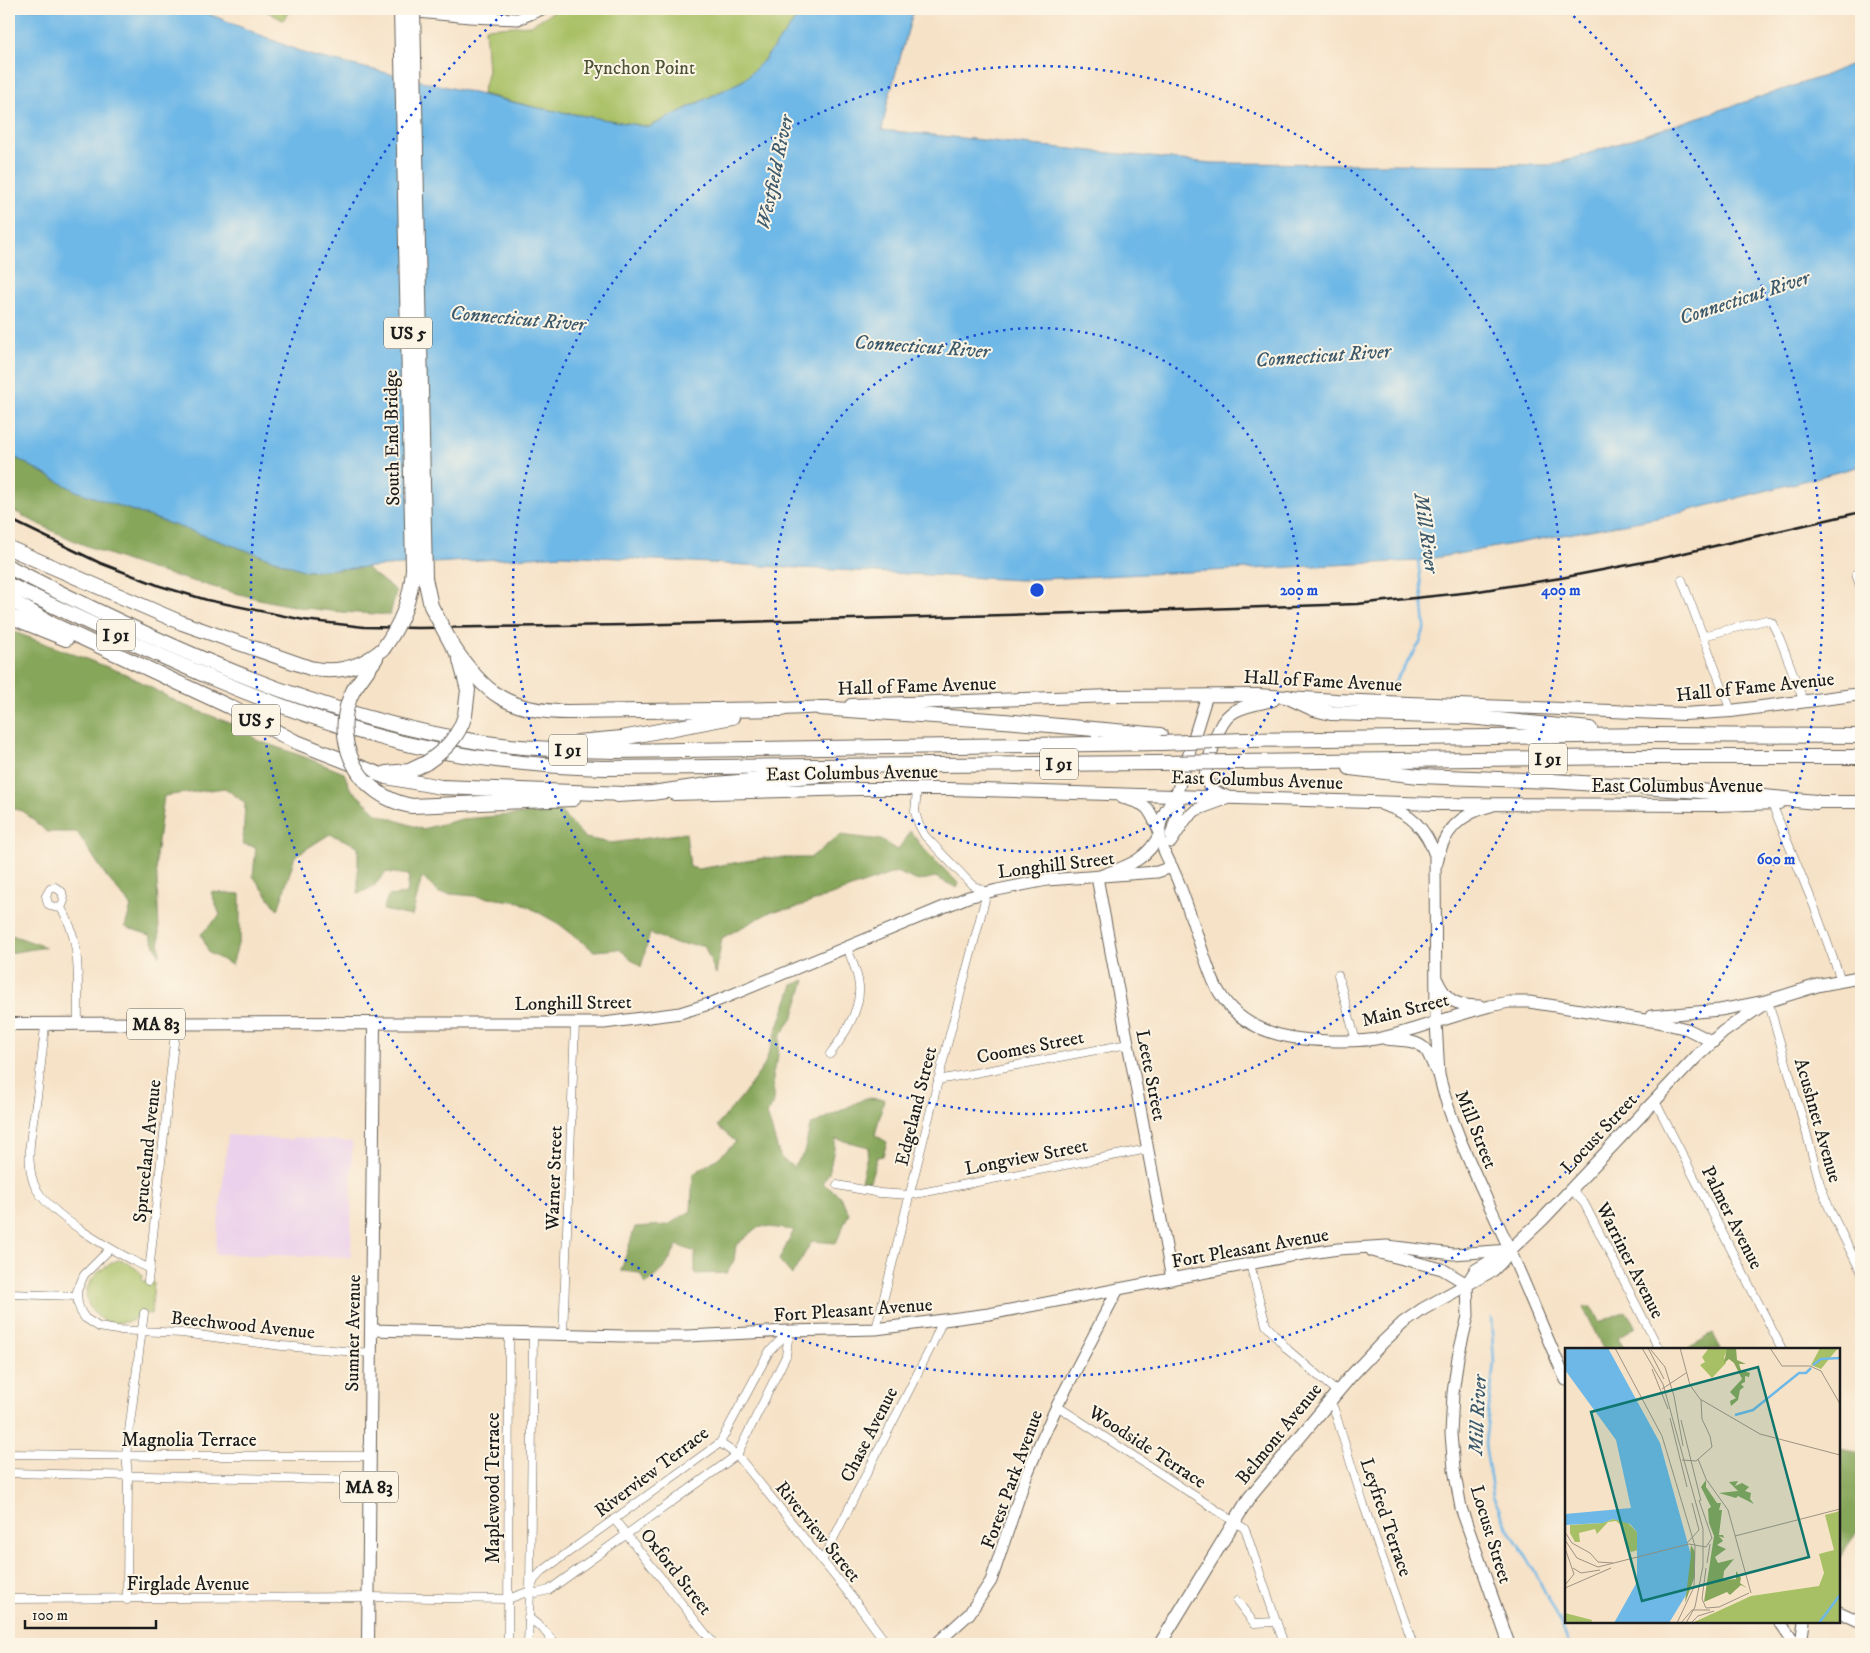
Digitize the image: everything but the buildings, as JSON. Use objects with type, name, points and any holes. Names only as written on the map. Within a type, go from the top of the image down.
[{"type":"highway","name":"South End Bridge","points":[[366,776],[350,757],[345,738],[346,713],[354,689],[396,630],[404,614],[410,596],[413,569],[400,9]]},
{"type":"highway","name":"South End Bridge","points":[[414,9],[425,578],[431,606],[454,648]]},
{"type":"highway","points":[[9,548],[182,622]]},
{"type":"highway","name":"US 5","points":[[9,560],[121,603],[182,622],[297,664],[323,670],[352,667],[383,649]]},
{"type":"highway","name":"I 91","points":[[9,567],[182,650],[267,686],[381,721],[430,733],[480,742],[548,749],[607,751],[1162,739],[1244,740],[1653,735],[1861,736]]},
{"type":"highway","name":"I 91","points":[[9,585],[192,670],[271,703],[361,732],[452,754],[519,763],[587,767],[877,764],[962,766],[1861,757]]},
{"type":"highway","name":"US 5","points":[[9,599],[52,624],[237,710],[294,741],[366,776],[396,773],[426,763],[443,751],[453,740],[461,728],[468,696],[467,683],[454,648]]},
{"type":"highway","points":[[9,616],[147,669]]},
{"type":"highway","points":[[454,648],[484,684],[495,694],[508,702],[532,710],[568,712],[782,709]]},
{"type":"highway","points":[[1288,697],[1314,709],[1331,713],[1488,718],[1653,735]]},
{"type":"highway","points":[[820,708],[994,720],[1162,739]]},
{"type":"highway","points":[[480,742],[606,740],[782,709]]},
{"type":"highway","points":[[1302,762],[1420,776],[1552,781],[1700,791],[1816,802]]},
{"type":"highway","points":[[366,776],[381,794],[393,801],[405,805],[418,806],[568,800],[652,793],[715,784],[962,766]]},
{"type":"highway","points":[[366,776],[428,785],[624,794]]},
{"type":"main road","name":"Hall of Fame Avenue","points":[[782,709],[1022,699],[1207,695],[1700,714],[1861,694]]},
{"type":"main road","points":[[1230,797],[1213,791],[1206,776],[1206,770],[1221,725],[1236,710],[1288,697]]},
{"type":"main road","name":"East Columbus Avenue","points":[[652,793],[696,794],[916,788],[1498,804],[1682,805],[1861,802]]},
{"type":"main road","name":"Main Street","points":[[1713,1042],[1723,1032],[1768,1001],[1819,985],[1861,978]]},
{"type":"main road","name":"Longhill Street","points":[[9,1024],[374,1023]]},
{"type":"main road","name":"Sumner Avenue","points":[[368,1644],[374,1023]]},
{"type":"main road","name":"Locust Street","points":[[1467,1284],[1476,1270],[1510,1250],[1713,1042]]},
{"type":"main road","name":"Belmont Avenue","points":[[1160,1644],[1249,1498],[1333,1396],[1382,1343],[1403,1324],[1467,1284]]},
{"type":"street","points":[[400,9],[420,13],[518,19],[542,9]]},
{"type":"street","points":[[1856,574],[1861,590]]},
{"type":"street","points":[[1682,580],[1731,711]]},
{"type":"street","points":[[1703,636],[1766,620],[1772,623],[1780,638],[1804,702]]},
{"type":"street","name":"Main Street","points":[[1207,695],[1176,796],[1166,808],[1160,833],[1162,849],[1180,883],[1218,992],[1232,1009],[1252,1024],[1279,1036],[1305,1040],[1356,1040],[1381,1038],[1490,1006],[1509,1002],[1528,1002],[1628,1016],[1680,1027],[1713,1042]]},
{"type":"street","points":[[916,788],[915,812],[925,836],[972,885],[987,892]]},
{"type":"street","points":[[1097,877],[1130,865],[1139,859],[1155,845],[1160,833],[1150,812],[1142,803],[1101,793]]},
{"type":"street","name":"Main Street","points":[[1172,867],[1172,831],[1179,808],[1176,796]]},
{"type":"street","points":[[1171,842],[1186,819],[1196,810],[1230,797]]},
{"type":"street","name":"Mill Street","points":[[1372,802],[1395,808],[1415,820],[1430,841],[1435,855],[1438,1075],[1461,1141],[1565,1378]]},
{"type":"street","name":"Mill Street","points":[[1436,872],[1441,847],[1458,821],[1468,814],[1498,804]]},
{"type":"street","points":[[1772,804],[1814,906],[1841,980]]},
{"type":"street","name":"Longhill Street","points":[[374,1023],[616,1022],[680,1013],[712,1003],[958,901],[987,892],[1047,880],[1157,872],[1172,867]]},
{"type":"street","name":"Leete Street","points":[[1097,877],[1172,1279]]},
{"type":"street","name":"Edgeland Street","points":[[876,1330],[987,892]]},
{"type":"street","points":[[61,908],[70,927],[76,951],[78,1024]]},
{"type":"street","points":[[830,1054],[849,1024],[859,994],[857,978],[847,948]]},
{"type":"street","points":[[1338,975],[1356,1040]]},
{"type":"street","points":[[1436,978],[1443,993],[1454,1002],[1471,1006],[1490,1006]]},
{"type":"street","name":"Main Street","points":[[1628,1016],[1657,1016],[1707,1011],[1768,1001]]},
{"type":"street","name":"Acushnet Avenue","points":[[1768,1001],[1820,1184],[1830,1210],[1861,1272]]},
{"type":"street","name":"Warner Street","points":[[563,1335],[575,1023]]},
{"type":"street","points":[[45,1024],[30,1151],[34,1183],[42,1198],[53,1208],[110,1249],[150,1270]]},
{"type":"street","name":"Spruceland Avenue","points":[[148,1281],[176,1024]]},
{"type":"street","points":[[1381,1038],[1411,1041],[1420,1044],[1429,1055],[1438,1075]]},
{"type":"street","name":"Coomes Street","points":[[938,1080],[1128,1044]]},
{"type":"street","name":"Palmer Avenue","points":[[1655,1101],[1781,1348]]},
{"type":"street","name":"Longview Street","points":[[837,1185],[880,1193],[910,1195],[1148,1149]]},
{"type":"street","name":"Warriner Avenue","points":[[1571,1189],[1584,1203],[1658,1348]]},
{"type":"street","name":"Fort Pleasant Avenue","points":[[371,1330],[687,1336],[789,1331],[876,1330],[942,1322],[1290,1256],[1338,1249],[1387,1246],[1453,1254],[1510,1250]]},
{"type":"street","points":[[9,1294],[76,1296],[84,1275],[110,1249]]},
{"type":"street","name":"Fort Pleasant Avenue","points":[[1360,1249],[1421,1262],[1442,1269],[1467,1284]]},
{"type":"street","points":[[1250,1264],[1266,1325],[1333,1396]]},
{"type":"street","name":"Locust Street","points":[[1467,1284],[1468,1316],[1452,1393],[1451,1434],[1454,1469],[1461,1508],[1509,1644]]},
{"type":"street","name":"Forest Park Avenue","points":[[936,1644],[969,1614],[991,1581],[1025,1479],[1056,1406],[1118,1289]]},
{"type":"street","name":"Beechwood Avenue","points":[[76,1296],[85,1318],[105,1328],[197,1334],[292,1347],[370,1353]]},
{"type":"street","points":[[127,1600],[128,1474],[126,1455],[144,1313]]},
{"type":"street","name":"Chase Avenue","points":[[822,1561],[942,1322]]},
{"type":"street","name":"Riverview Terrace","points":[[789,1331],[786,1356],[737,1455],[549,1590],[537,1593],[530,1591],[534,1580],[541,1572],[720,1443],[769,1352],[789,1331]]},
{"type":"street","name":"Maplewood Terrace","points":[[508,1644],[509,1332]]},
{"type":"street","name":"Maplewood Terrace","points":[[528,1644],[532,1334]]},
{"type":"street","name":"Leyfred Terrace","points":[[1333,1396],[1334,1409],[1364,1506],[1413,1644]]},
{"type":"street","name":"Woodside Terrace","points":[[1056,1406],[1234,1521],[1246,1532],[1284,1644]]},
{"type":"street","name":"Riverview Street","points":[[720,1443],[737,1455],[858,1605],[887,1644]]},
{"type":"street","name":"Magnolia Terrace","points":[[9,1454],[369,1456]]},
{"type":"street","name":"Magnolia Terrace","points":[[9,1473],[128,1474],[207,1479],[369,1481]]},
{"type":"street","name":"Oxford Street","points":[[614,1519],[714,1644]]},
{"type":"street","points":[[508,1599],[530,1591]]},
{"type":"street","name":"Firglade Avenue","points":[[9,1599],[127,1600],[368,1597],[508,1599]]},
{"type":"street","points":[[1237,1601],[1254,1623],[1276,1622]]},
{"type":"street","points":[[1840,1612],[1861,1622]]},
{"type":"street","points":[[528,1617],[555,1644]]},
{"type":"street","points":[[1781,1623],[1795,1644]]},
{"type":"street","points":[[1801,1644],[1804,1623]]},
{"type":"shaded area","points":[[228,1135],[292,1140],[294,1137],[352,1142],[351,1257],[215,1254]]},
{"type":"green space","points":[[262,9],[291,9],[283,20]]},
{"type":"green space","name":"Pynchon Point","points":[[558,9],[804,9],[763,61],[744,80],[649,127],[538,108],[482,94],[488,70],[485,28],[531,25]]},
{"type":"green space","points":[[9,454],[76,491],[306,571],[365,567],[396,591],[390,615],[339,612],[262,600],[153,569],[79,543],[9,508]]},
{"type":"green space","points":[[9,630],[126,674],[181,704],[248,730],[256,740],[344,773],[350,788],[378,814],[422,829],[462,819],[560,811],[585,838],[611,843],[686,833],[690,867],[698,869],[764,858],[810,858],[840,835],[881,840],[898,850],[910,831],[923,848],[959,884],[957,888],[935,877],[918,881],[896,872],[792,909],[772,911],[722,938],[716,974],[704,945],[675,944],[650,933],[641,967],[619,949],[594,951],[559,924],[520,902],[439,893],[422,877],[412,916],[383,910],[388,896],[407,894],[409,875],[386,872],[374,886],[358,894],[358,846],[330,834],[295,856],[278,910],[253,876],[256,847],[243,844],[245,803],[225,788],[164,796],[156,856],[160,956],[150,935],[125,927],[131,906],[106,876],[77,832],[47,832],[23,811],[9,808]]},
{"type":"green space","points":[[211,892],[240,894],[240,937],[232,965],[209,953],[201,934],[220,915]]},
{"type":"green space","points":[[9,934],[46,947],[9,953]]},
{"type":"green space","points":[[805,980],[793,1018],[780,1036],[777,1062],[773,1072],[774,1102],[767,1114],[780,1157],[793,1167],[804,1153],[810,1126],[866,1098],[884,1099],[875,1135],[887,1142],[883,1156],[877,1157],[870,1181],[861,1181],[869,1147],[836,1139],[829,1173],[822,1183],[839,1195],[849,1213],[836,1243],[812,1241],[792,1275],[779,1260],[794,1230],[760,1226],[736,1245],[734,1260],[727,1273],[695,1274],[695,1252],[677,1245],[666,1266],[646,1285],[640,1273],[621,1271],[635,1227],[668,1225],[691,1211],[693,1174],[718,1158],[736,1142],[717,1126],[764,1066],[793,985]]},
{"type":"green space","points":[[118,1260],[138,1270],[143,1275],[142,1281],[154,1283],[151,1314],[138,1312],[134,1319],[126,1322],[105,1321],[92,1310],[87,1302],[86,1294],[92,1280],[104,1268]]},
{"type":"green space","points":[[1583,1307],[1592,1307],[1599,1322],[1626,1311],[1636,1327],[1618,1337],[1624,1348],[1603,1348]]},
{"type":"green space","points":[[1713,1334],[1720,1348],[1688,1348]]},
{"type":"green space","points":[[1840,1449],[1861,1453],[1861,1527],[1840,1556]]},
{"type":"water","points":[[9,9],[197,9],[309,55],[538,108],[649,127],[744,80],[763,61],[804,9],[914,9],[888,100],[882,130],[1211,163],[1553,165],[1824,76],[1861,60],[1861,466],[1668,516],[1418,561],[1020,580],[562,555],[306,571],[76,491],[9,454]]},
{"type":"waterway","name":"Mill River","points":[[1389,690],[1420,643],[1425,626],[1418,559]]},
{"type":"waterway","name":"Mill River","points":[[1491,1318],[1494,1362],[1485,1444],[1493,1496],[1507,1526],[1530,1563],[1561,1623],[1569,1644]]},
{"type":"railway","points":[[9,519],[100,563],[160,586],[207,600],[304,620],[364,627],[419,628],[627,625],[1357,604],[1472,592],[1561,578],[1654,560],[1861,512]]},
{"type":"water label","name":"Westfield River","points":[[774,172]]},
{"type":"water label","name":"Connecticut River","points":[[1744,297]]},
{"type":"water label","name":"Connecticut River","points":[[518,318]]},
{"type":"water label","name":"Connecticut River","points":[[922,346]]},
{"type":"water label","name":"Connecticut River","points":[[1323,355]]}]
